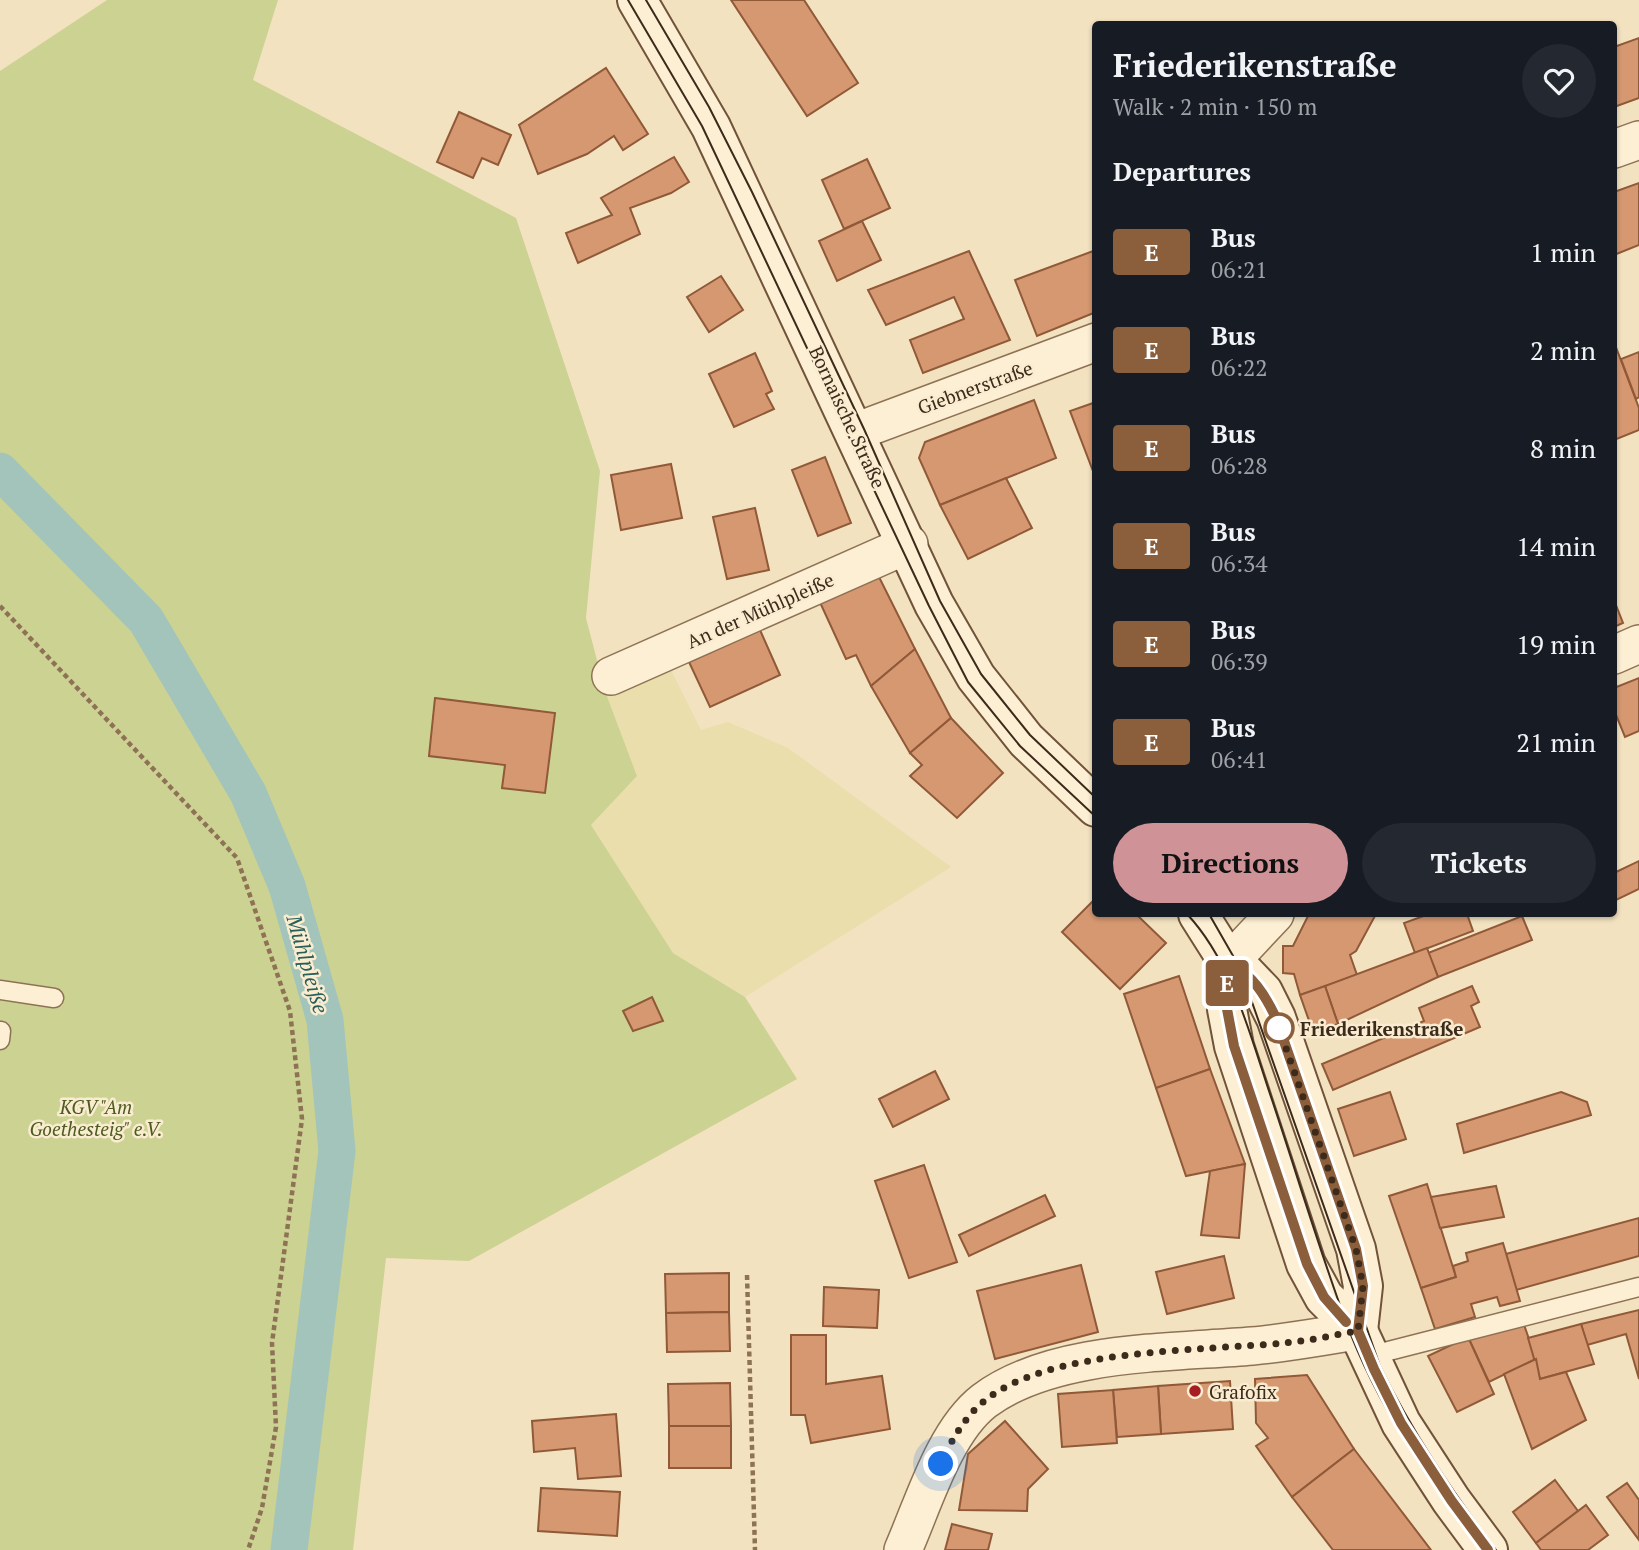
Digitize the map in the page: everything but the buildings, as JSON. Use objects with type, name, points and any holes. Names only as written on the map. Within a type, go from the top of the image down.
[{"type":"main road","name":"Bornaische Straße","points":[[637,0],[711,127],[909,544],[934,604],[976,677],[1026,740],[1092,803]]},
{"type":"main road","points":[[1200,917],[1229,963],[1240,968],[1263,992],[1282,1036],[1356,1249],[1363,1286],[1363,1344]]},
{"type":"main road","points":[[1229,963],[1227,1009],[1234,1046],[1303,1254],[1324,1297],[1363,1344],[1401,1423],[1451,1500],[1488,1550]]},
{"type":"street","points":[[1617,148],[1639,140]]},
{"type":"street","name":"Giebnerstraße","points":[[855,432],[1092,343]]},
{"type":"street","name":"An der Mühlpleiße","points":[[611,676],[909,544]]},
{"type":"street","points":[[1617,654],[1639,645]]},
{"type":"street","points":[[1229,963],[1272,917]]},
{"type":"street","points":[[903,1550],[950,1442],[983,1402],[1025,1378],[1091,1361],[1288,1343],[1363,1344]]},
{"type":"lane","points":[[0,990],[54,998]]},
{"type":"lane","points":[[1363,1344],[1639,1287]]},
{"type":"path","points":[[0,606],[237,858],[290,1012],[302,1119],[272,1343],[276,1427],[262,1508],[248,1550]]},
{"type":"path","points":[[747,1275],[755,1550]]},
{"type":"shaded area","points":[[669,666],[701,730],[728,722],[788,748],[951,867],[745,997],[673,953],[591,825],[637,776],[605,691]]},
{"type":"green space","name":"KGV \"Am Goethesteig\" e.V.","points":[[107,0],[278,0],[253,80],[516,218],[600,471],[586,618],[605,691],[637,776],[591,825],[673,953],[745,997],[797,1079],[469,1261],[386,1258],[353,1550],[0,1550],[0,71]]},
{"type":"waterway","name":"Mühlpleiße","points":[[0,471],[146,620],[248,793],[287,886],[325,1020],[337,1151],[289,1550]]},
{"type":"tram line","points":[[628,0],[702,126],[929,606],[968,682],[1020,746],[1092,813]]},
{"type":"tram line","points":[[646,0],[709,107],[752,192],[864,429],[940,601],[981,674],[1030,735],[1092,794]]},
{"type":"tram line","points":[[1189,917],[1216,953],[1237,998],[1326,1265],[1359,1353],[1405,1441],[1481,1550]]},
{"type":"tram line","points":[[1211,917],[1240,968],[1380,1366],[1434,1461],[1496,1550]]},
{"type":"bus line","name":"E","points":[[1346,1322],[1324,1297],[1307,1264],[1234,1046],[1227,1009],[1229,963],[1240,968],[1263,992],[1276,1018],[1356,1249],[1363,1286],[1358,1331],[1374,1369],[1401,1423],[1451,1500],[1488,1550]]},
{"type":"place","name":"Friederikenstraße","points":[[1279,1028]]},
{"type":"place","name":"Grafofix","points":[[1195,1391]]},
{"type":"route","points":[[941,1464],[950,1442],[983,1402],[1025,1378],[1091,1361],[1288,1343],[1358,1331],[1363,1286],[1356,1249],[1279,1028]]}]
